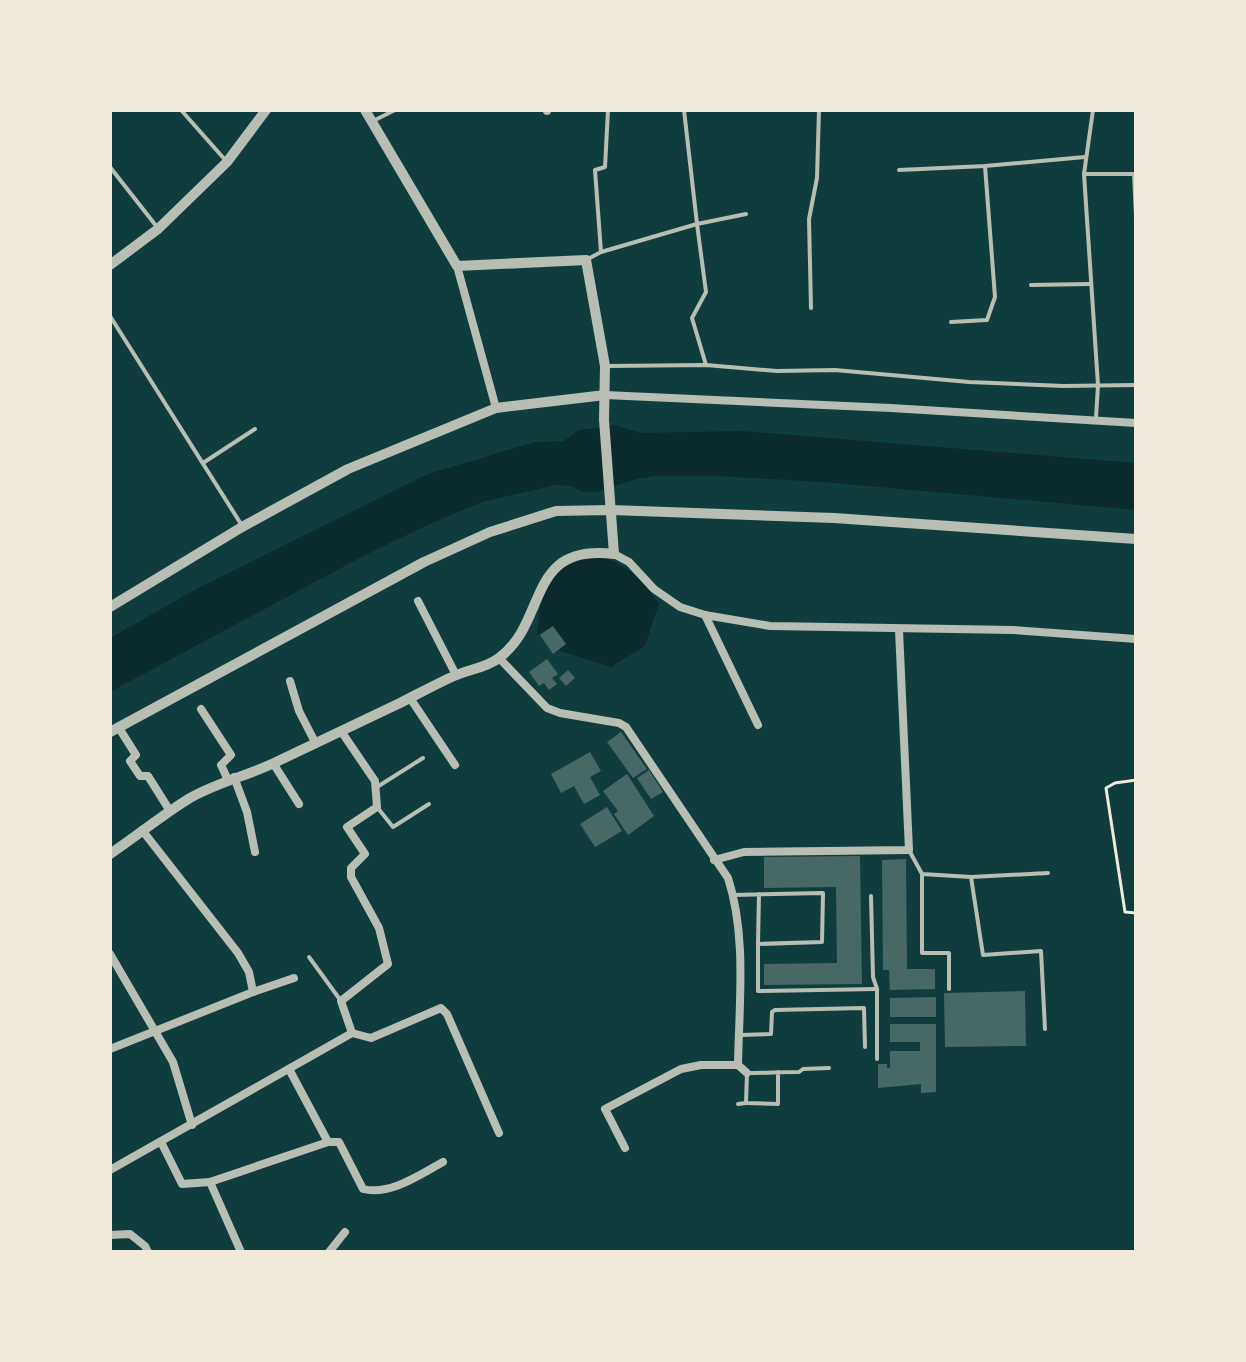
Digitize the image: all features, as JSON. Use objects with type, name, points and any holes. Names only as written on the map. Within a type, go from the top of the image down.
[{"type":"street","points":[[110,265],[158,229],[227,162],[266,110]]},
{"type":"street","points":[[365,110],[457,266],[496,408]]},
{"type":"street","points":[[457,266],[586,260],[605,366],[604,420],[614,554]]},
{"type":"street","points":[[110,607],[242,527],[348,469],[496,408],[605,395],[1136,423]]},
{"type":"street","points":[[170,811],[148,776],[140,776],[130,761],[136,755],[114,730],[424,562],[490,532],[556,511],[834,518],[1136,539]]},
{"type":"street","points":[[110,854],[191,797],[273,763],[456,675],[489,665],[514,645],[524,631],[542,584],[551,571],[582,555],[601,552],[614,554],[629,562],[654,589],[680,607],[705,615],[770,626],[1014,630],[1136,639]]},
{"type":"street","points":[[418,601],[456,675]]},
{"type":"street","points":[[705,615],[758,725]]},
{"type":"street","points":[[714,860],[744,852],[909,850],[899,630]]},
{"type":"street","points":[[499,658],[547,708],[626,727],[728,878],[734,895],[739,952],[738,1065]]},
{"type":"street","points":[[290,681],[299,711],[315,742]]},
{"type":"street","points":[[410,698],[455,765]]},
{"type":"street","points":[[201,709],[231,755],[221,765],[247,812],[255,852]]},
{"type":"street","points":[[341,731],[375,781],[377,807],[347,827],[365,854],[351,868],[351,877],[379,928],[388,964],[341,1001],[352,1033]]},
{"type":"street","points":[[273,763],[299,804]]},
{"type":"street","points":[[142,830],[238,953],[249,972],[253,992]]},
{"type":"street","points":[[110,954],[173,1062],[192,1125]]},
{"type":"street","points":[[110,1049],[294,978]]},
{"type":"street","points":[[110,1170],[352,1033],[371,1038],[441,1008],[447,1014],[499,1133]]},
{"type":"street","points":[[625,1148],[605,1109],[681,1069],[701,1065],[738,1065],[747,1073]]},
{"type":"street","points":[[289,1069],[328,1142]]},
{"type":"street","points":[[161,1142],[182,1184],[210,1182],[328,1142],[339,1142],[363,1189],[371,1191],[406,1183],[443,1162]]},
{"type":"street","points":[[210,1182],[241,1252]]},
{"type":"street","points":[[329,1252],[345,1232]]},
{"type":"street","points":[[110,1235],[130,1234],[148,1252]]},
{"type":"lane","points":[[181,110],[227,162]]},
{"type":"lane","points":[[373,121],[395,110]]},
{"type":"lane","points":[[601,252],[595,170],[605,167],[608,110]]},
{"type":"lane","points":[[684,110],[706,292],[692,318],[706,365]]},
{"type":"lane","points":[[811,308],[809,219],[817,178],[819,110]]},
{"type":"lane","points":[[1093,110],[1084,174],[1098,385],[1096,422]]},
{"type":"lane","points":[[899,170],[1085,157]]},
{"type":"lane","points":[[951,322],[987,320],[995,297],[985,166]]},
{"type":"lane","points":[[111,168],[158,229]]},
{"type":"lane","points":[[1084,174],[1135,174],[1136,217]]},
{"type":"lane","points":[[586,260],[601,252],[697,224],[746,214]]},
{"type":"lane","points":[[1031,285],[1090,284]]},
{"type":"lane","points":[[110,316],[242,527]]},
{"type":"lane","points":[[605,366],[706,365],[777,371],[835,370],[984,383],[1136,385]]},
{"type":"lane","points":[[203,463],[255,429]]},
{"type":"lane","points":[[375,788],[423,758]]},
{"type":"lane","points":[[377,807],[393,827],[429,804]]},
{"type":"lane","points":[[909,850],[922,874],[922,953],[949,953],[949,989]]},
{"type":"lane","points":[[922,874],[971,877],[1048,873]]},
{"type":"lane","points":[[971,877],[983,955],[1041,951],[1045,1029]]},
{"type":"lane","points":[[734,895],[823,893],[822,942],[758,944]]},
{"type":"lane","points":[[759,894],[758,991],[877,989]]},
{"type":"lane","points":[[871,896],[873,977],[877,989],[877,1059]]},
{"type":"lane","points":[[309,957],[341,1001]]},
{"type":"lane","points":[[739,1035],[771,1034],[772,1012],[775,1010],[864,1008],[865,1047]]},
{"type":"lane","points":[[746,1103],[747,1073],[829,1068]]},
{"type":"lane","points":[[738,1104],[778,1104],[778,1072]]},
{"type":"path","points":[[1136,780],[1115,783],[1106,788],[1125,912],[1136,913]]},
{"type":"water","points":[[615,425],[641,433],[742,431],[1136,463],[1136,510],[823,482],[717,476],[655,476],[598,492],[582,492],[572,486],[556,485],[482,502],[430,524],[367,554],[110,692],[110,638],[200,587],[428,474],[535,442],[564,441],[579,430]]},
{"type":"water","points":[[597,556],[625,568],[659,603],[645,646],[611,667],[557,650],[551,627],[537,635],[544,590],[555,572],[579,560]]},
{"type":"building","points":[[553,626],[566,644],[553,654],[540,635]]},
{"type":"building","points":[[547,659],[558,674],[552,678],[557,684],[549,690],[544,683],[539,686],[529,672]]},
{"type":"building","points":[[568,670],[575,678],[566,686],[559,678]]},
{"type":"building","points":[[621,732],[647,769],[633,778],[607,742]]},
{"type":"building","points":[[590,752],[601,771],[590,777],[600,795],[584,804],[574,786],[561,793],[551,774]]},
{"type":"building","points":[[649,770],[663,792],[651,799],[637,778]]},
{"type":"building","points":[[627,774],[654,816],[628,835],[614,814],[618,811],[603,791]]},
{"type":"building","points":[[607,807],[622,831],[595,847],[580,824]]},
{"type":"building","points":[[860,856],[862,984],[764,985],[764,964],[837,963],[836,887],[764,888],[764,857]]},
{"type":"building","points":[[906,859],[907,969],[935,969],[935,989],[890,990],[889,970],[883,970],[882,860]]},
{"type":"building","points":[[1025,991],[1026,1046],[945,1047],[944,993]]},
{"type":"building","points":[[936,997],[936,1017],[890,1017],[890,998]]},
{"type":"building","points":[[890,1024],[936,1024],[936,1092],[921,1093],[921,1084],[878,1088],[878,1064],[887,1064],[890,1068],[890,1051],[920,1051],[920,1042],[890,1042]]}]
